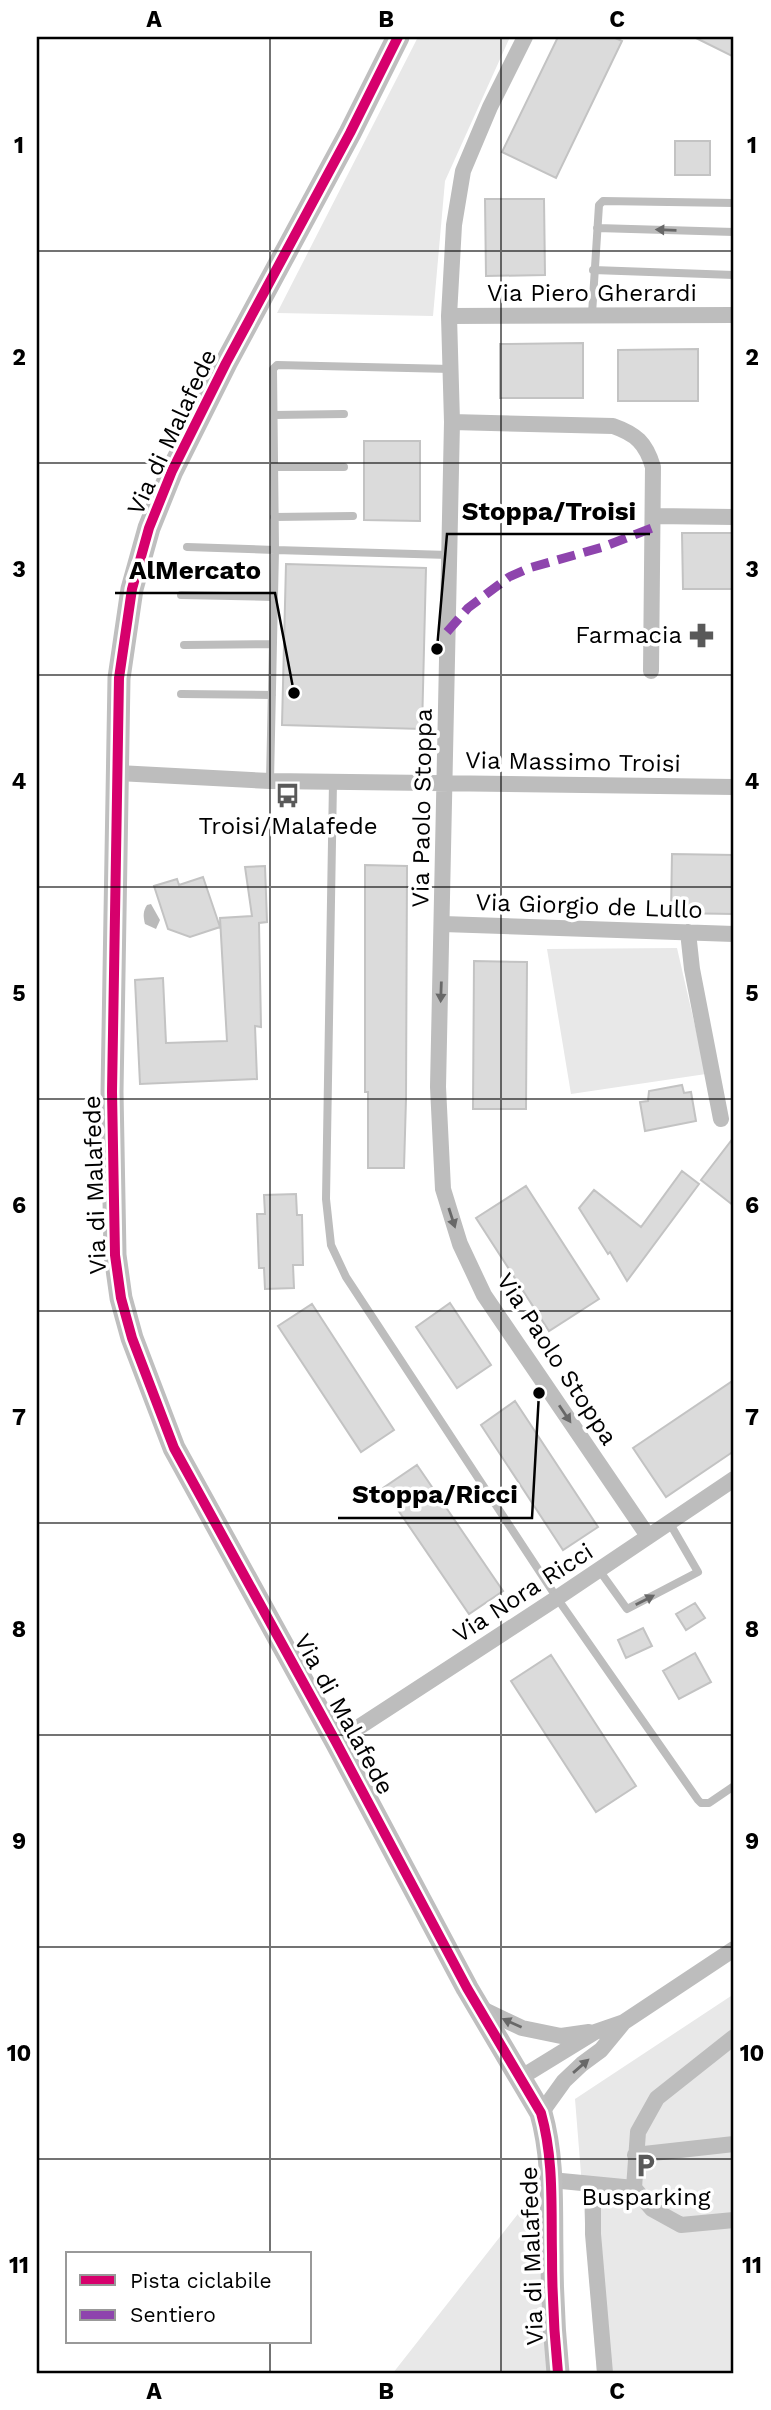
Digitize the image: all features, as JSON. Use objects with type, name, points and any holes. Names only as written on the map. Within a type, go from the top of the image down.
[{"type":"street","name":"Via di Malafede","points":[[398,37],[172,471],[149,528],[132,589],[120,678],[112,1173],[115,1255],[121,1297],[141,1366],[174,1448],[480,2008],[541,2113],[547,2135],[551,2180],[552,2309],[558,2373]]},
{"type":"street","name":"Via Paolo Stoppa","points":[[525,37],[490,107],[463,171],[454,225],[449,316],[452,422],[438,1087],[443,1189],[460,1244],[484,1295],[648,1536]]},
{"type":"street","name":"Via Piero Gherardi","points":[[449,316],[734,315]]},
{"type":"street","points":[[452,422],[613,426],[641,440],[653,467],[651,671]]},
{"type":"street","points":[[653,516],[734,517]]},
{"type":"street","name":"Via Massimo Troisi","points":[[118,773],[270,781],[734,787]]},
{"type":"street","name":"Via Giorgio de Lullo","points":[[443,924],[734,934]]},
{"type":"street","points":[[688,932],[692,969],[721,1119]]},
{"type":"street","name":"Via Nora Ricci","points":[[336,1742],[734,1479]]},
{"type":"street","points":[[520,2077],[595,2032],[624,2022],[734,1949]]},
{"type":"street","points":[[480,2008],[522,2028],[561,2035],[595,2032]]},
{"type":"street","points":[[541,2113],[564,2081],[601,2050],[624,2022]]},
{"type":"street","points":[[634,2188],[638,2132],[657,2098],[734,2036]]},
{"type":"street","points":[[716,2053],[734,2051]]},
{"type":"street","points":[[635,2155],[734,2144]]},
{"type":"street","points":[[551,2180],[634,2188],[652,2208],[681,2225],[734,2220]]},
{"type":"street","points":[[593,2184],[593,2234],[605,2373]]},
{"type":"lane","points":[[592,314],[599,205],[603,201],[734,203]]},
{"type":"lane","points":[[597,228],[734,232]]},
{"type":"lane","points":[[593,270],[734,275]]},
{"type":"lane","points":[[270,781],[275,550],[274,369],[277,365],[451,369]]},
{"type":"lane","points":[[274,415],[344,414]]},
{"type":"lane","points":[[274,467],[344,467]]},
{"type":"lane","points":[[274,517],[353,516]]},
{"type":"lane","points":[[187,547],[449,555]]},
{"type":"lane","points":[[181,594],[274,597]]},
{"type":"lane","points":[[184,645],[273,644]]},
{"type":"lane","points":[[181,694],[272,695]]},
{"type":"lane","points":[[333,782],[326,1199],[331,1245],[346,1277],[557,1598],[701,1803],[709,1803],[734,1786]]},
{"type":"lane","points":[[599,1570],[627,1609],[698,1572],[669,1522]]},
{"type":"shaded area","points":[[418,37],[510,37],[445,181],[433,316],[277,313]]},
{"type":"shaded area","points":[[151,904],[160,920],[156,929],[144,921],[145,909]]},
{"type":"shaded area","points":[[677,948],[706,1074],[571,1094],[547,949]]},
{"type":"shaded area","points":[[734,1994],[734,2373],[597,2373],[575,2099]]},
{"type":"shaded area","points":[[521,2210],[550,2254],[560,2373],[393,2373]]},
{"type":"building","points":[[558,37],[613,37],[622,41],[556,178],[502,152]]},
{"type":"building","points":[[694,37],[734,37],[734,57]]},
{"type":"building","points":[[675,141],[710,141],[710,175],[675,175]]},
{"type":"building","points":[[485,199],[544,199],[545,275],[486,276]]},
{"type":"building","points":[[583,343],[583,398],[500,398],[500,344]]},
{"type":"building","points":[[698,349],[698,401],[618,401],[618,350]]},
{"type":"building","points":[[364,441],[420,441],[420,521],[364,520]]},
{"type":"building","points":[[682,533],[734,533],[734,589],[683,589]]},
{"type":"building","points":[[286,564],[426,568],[422,729],[282,725]]},
{"type":"building","points":[[672,854],[734,855],[734,914],[671,913]]},
{"type":"building","points":[[365,865],[407,866],[404,1168],[368,1168],[368,1092],[365,1092]]},
{"type":"building","points":[[265,866],[267,922],[259,923],[261,1027],[255,1026],[257,1079],[140,1084],[135,980],[163,978],[166,1043],[227,1041],[220,918],[252,916],[245,867]]},
{"type":"building","points":[[203,877],[220,927],[190,937],[168,929],[154,886],[177,879],[179,885]]},
{"type":"building","points":[[474,961],[527,962],[526,1109],[473,1109]]},
{"type":"building","points":[[682,1085],[684,1093],[691,1092],[696,1121],[645,1131],[640,1102],[648,1101],[649,1091]]},
{"type":"building","points":[[734,1137],[734,1206],[701,1180]]},
{"type":"building","points":[[682,1171],[699,1184],[627,1281],[579,1208],[594,1190],[641,1227]]},
{"type":"building","points":[[526,1186],[599,1299],[549,1331],[476,1218]]},
{"type":"building","points":[[296,1194],[297,1215],[302,1215],[303,1265],[293,1265],[294,1288],[265,1289],[264,1268],[259,1268],[257,1214],[265,1214],[264,1195]]},
{"type":"building","points":[[450,1303],[491,1365],[457,1388],[416,1327]]},
{"type":"building","points":[[312,1304],[394,1430],[361,1452],[278,1326]]},
{"type":"building","points":[[734,1380],[734,1451],[666,1497],[633,1448]]},
{"type":"building","points":[[515,1401],[598,1527],[563,1550],[481,1425]]},
{"type":"building","points":[[417,1465],[503,1591],[469,1614],[383,1488]]},
{"type":"building","points":[[695,1603],[705,1618],[686,1630],[676,1614]]},
{"type":"building","points":[[643,1628],[652,1646],[626,1658],[618,1640]]},
{"type":"building","points":[[695,1653],[711,1682],[679,1699],[663,1671]]},
{"type":"building","points":[[551,1655],[636,1786],[596,1812],[511,1681]]},
{"type":"marked path","points":[[447,632],[468,608],[509,577],[652,528]]},
{"type":"cycle path","points":[[398,37],[172,471],[149,528],[132,589],[119,678],[112,1092],[115,1255],[121,1298],[132,1338],[174,1448],[336,1742],[467,1988],[541,2113],[550,2165],[554,2328],[558,2373]]},
{"type":"place","name":"Farmacia","points":[[702,635]]},
{"type":"place","name":"Stoppa/Troisi","points":[[437,649]]},
{"type":"place","name":"AlMercato","points":[[294,693]]},
{"type":"place","name":"Troisi/Malafede","points":[[288,795]]},
{"type":"place","name":"Stoppa/Ricci","points":[[539,1393]]},
{"type":"place","name":"Busparking","points":[[646,2166]]}]
